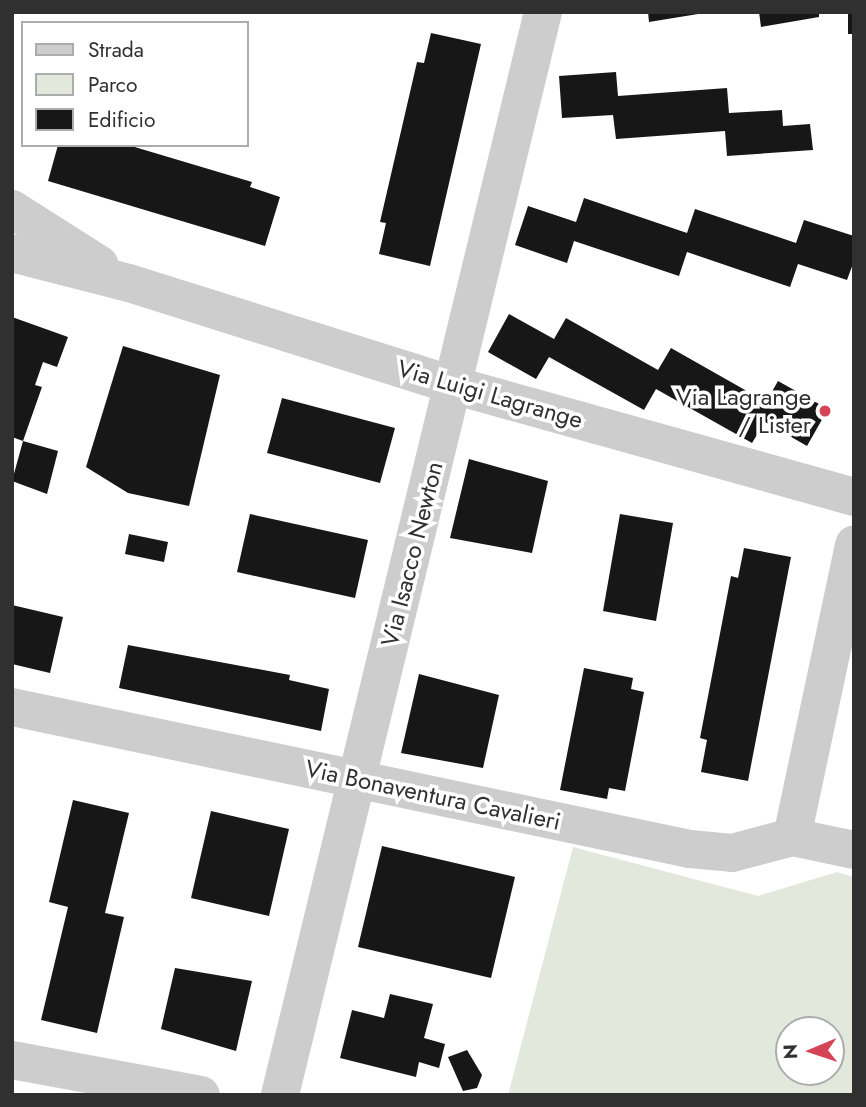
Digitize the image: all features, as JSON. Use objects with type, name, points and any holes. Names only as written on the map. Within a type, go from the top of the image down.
[{"type":"street","name":"Via Isacco Newton","points":[[280,1095],[543,12]]},
{"type":"street","points":[[12,209],[129,283]]},
{"type":"street","points":[[12,253],[129,283]]},
{"type":"street","name":"Via Luigi Lagrange","points":[[129,283],[453,385],[854,497]]},
{"type":"street","points":[[792,837],[854,545]]},
{"type":"street","name":"Via Bonaventura Cavalieri","points":[[12,708],[690,849],[732,853],[792,837],[854,850]]},
{"type":"street","points":[[12,1060],[201,1095]]},
{"type":"green space","points":[[573,847],[758,896],[837,872],[854,877],[854,1095],[508,1095]]},
{"type":"building","points":[[648,12],[698,12],[698,14],[649,22]]},
{"type":"building","points":[[759,12],[819,12],[819,17],[761,27]]},
{"type":"building","points":[[848,12],[854,12],[854,34],[848,34]]},
{"type":"building","points":[[431,33],[481,44],[430,266],[379,254],[386,223],[380,222],[417,62],[424,63]]},
{"type":"building","points":[[616,72],[618,96],[727,88],[729,113],[782,110],[783,126],[810,124],[813,150],[727,156],[725,131],[616,139],[613,115],[562,118],[559,76]]},
{"type":"building","points":[[57,147],[135,147],[252,182],[250,187],[280,197],[265,246],[48,181]]},
{"type":"building","points":[[584,198],[687,233],[695,209],[796,243],[804,220],[854,236],[854,261],[847,280],[798,264],[790,287],[687,252],[679,276],[574,241],[567,263],[515,245],[528,206],[576,222]]},
{"type":"building","points":[[509,314],[554,339],[566,318],[658,370],[671,348],[766,402],[778,381],[828,409],[807,446],[765,422],[752,443],[656,389],[644,410],[549,357],[536,379],[488,352]]},
{"type":"building","points":[[12,317],[68,337],[57,367],[43,362],[35,385],[42,387],[23,441],[12,437]]},
{"type":"building","points":[[123,346],[220,375],[189,506],[128,493],[86,467]]},
{"type":"building","points":[[282,398],[395,428],[380,483],[267,453]]},
{"type":"building","points":[[23,441],[58,451],[47,494],[12,481]]},
{"type":"building","points":[[469,459],[548,481],[532,553],[450,538]]},
{"type":"building","points":[[250,514],[368,540],[355,598],[237,572]]},
{"type":"building","points":[[620,514],[673,523],[656,621],[603,611]]},
{"type":"building","points":[[129,534],[168,542],[164,562],[125,554]]},
{"type":"building","points":[[744,548],[791,557],[748,781],[701,772],[707,740],[700,738],[731,576],[738,578]]},
{"type":"building","points":[[12,605],[63,617],[50,673],[12,664]]},
{"type":"building","points":[[128,645],[290,675],[289,680],[329,689],[321,731],[119,688]]},
{"type":"building","points":[[584,668],[633,678],[631,689],[644,692],[625,791],[609,788],[607,799],[560,790]]},
{"type":"building","points":[[419,674],[499,695],[483,768],[401,753]]},
{"type":"building","points":[[73,800],[129,813],[105,913],[124,917],[97,1033],[41,1020],[68,907],[49,902]]},
{"type":"building","points":[[211,811],[289,829],[269,916],[191,898]]},
{"type":"building","points":[[382,846],[515,877],[491,978],[358,947]]},
{"type":"building","points":[[175,968],[252,981],[236,1051],[161,1029]]},
{"type":"building","points":[[390,994],[433,1004],[424,1038],[445,1044],[439,1068],[419,1062],[416,1077],[340,1058],[352,1010],[384,1018]]},
{"type":"building","points":[[467,1050],[482,1075],[477,1088],[463,1091],[448,1057]]},
{"type":"place","name":"Via Lagrange / Lister","points":[[825,411]]}]
